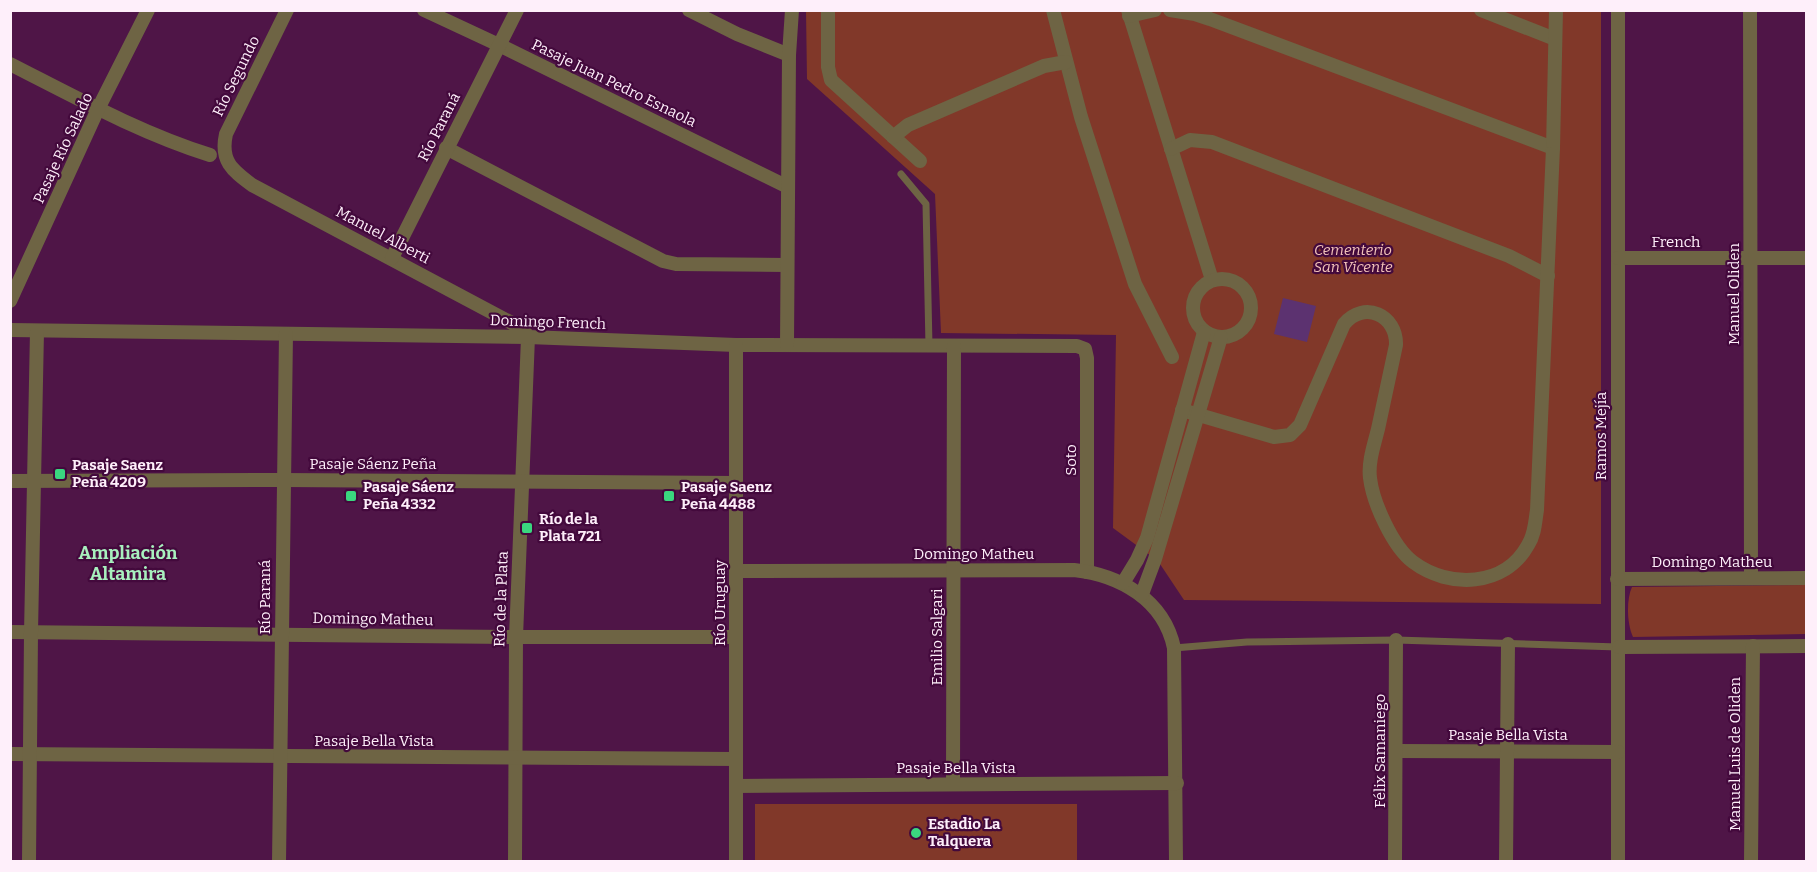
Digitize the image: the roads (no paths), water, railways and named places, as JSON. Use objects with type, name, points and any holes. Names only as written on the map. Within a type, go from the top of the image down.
[{"type":"street","name":"Pasaje Río Salado","points":[[10,301],[99,109],[148,10]]},
{"type":"street","name":"Río Segundo","points":[[225,159],[226,134],[287,10]]},
{"type":"street","name":"Pasaje Juan Pedro Esnaola","points":[[423,10],[788,187]]},
{"type":"street","name":"Río Paraná","points":[[392,258],[517,10]]},
{"type":"street","points":[[689,10],[737,34],[789,55]]},
{"type":"street","points":[[828,10],[828,75],[831,80],[920,161]]},
{"type":"street","points":[[1053,10],[1081,117],[1135,284],[1172,357]]},
{"type":"street","points":[[1155,10],[1129,13],[1212,280]]},
{"type":"street","points":[[1170,10],[1210,19],[1553,148]]},
{"type":"street","points":[[1481,10],[1555,39]]},
{"type":"street","points":[[1182,411],[1274,437],[1290,435],[1300,425],[1344,324],[1358,314],[1376,313],[1391,324],[1396,336],[1370,473],[1375,499],[1387,526],[1406,555],[1431,573],[1443,577],[1466,580],[1486,578],[1496,575],[1513,564],[1522,554],[1534,533],[1537,510],[1553,148],[1556,10]]},
{"type":"street","name":"Ramos Mejía","points":[[1618,10],[1618,861]]},
{"type":"street","name":"Manuel Oliden","points":[[1750,10],[1751,578]]},
{"type":"street","points":[[787,345],[789,55],[792,11]]},
{"type":"street","points":[[893,137],[908,125],[1033,70],[1066,62]]},
{"type":"street","points":[[10,64],[99,109],[184,147],[210,155]]},
{"type":"street","points":[[1171,149],[1190,140],[1212,141],[1509,256],[1548,276]]},
{"type":"street","points":[[446,148],[663,261],[676,264],[787,265]]},
{"type":"street","name":"Manuel Alberti","points":[[225,159],[252,185],[523,329],[528,337]]},
{"type":"street","name":"French","points":[[1618,258],[1806,258]]},
{"type":"street","points":[[1212,280],[1232,281],[1248,294],[1251,314],[1240,331],[1231,336],[1221,337],[1204,332],[1194,317],[1194,299],[1198,291],[1212,280]]},
{"type":"street","name":"Domingo French","points":[[10,330],[528,337],[736,345],[1077,346],[1085,349]]},
{"type":"street","points":[[29,861],[37,331]]},
{"type":"street","points":[[1123,583],[1147,538],[1204,332]]},
{"type":"street","name":"Río Paraná","points":[[279,861],[286,334]]},
{"type":"street","name":"Río de la Plata","points":[[515,861],[516,637],[528,337]]},
{"type":"street","points":[[1142,594],[1155,559],[1221,337]]},
{"type":"street","name":"Río Uruguay","points":[[736,345],[736,861]]},
{"type":"street","name":"Emilio Salgari","points":[[953,784],[954,346]]},
{"type":"street","name":"Soto","points":[[1085,349],[1088,358],[1088,572]]},
{"type":"street","name":"Pasaje Sáenz Peña","points":[[10,481],[736,483]]},
{"type":"street","name":"Domingo Matheu","points":[[736,572],[1088,572],[1123,583],[1142,594],[1168,628],[1174,648]]},
{"type":"street","name":"Domingo Matheu","points":[[1617,579],[1806,578]]},
{"type":"street","name":"Domingo Matheu","points":[[10,632],[736,637]]},
{"type":"street","name":"Félix Samaniego","points":[[1395,861],[1396,640]]},
{"type":"street","points":[[1506,861],[1508,644]]},
{"type":"street","name":"Manuel Luis de Oliden","points":[[1751,861],[1752,646]]},
{"type":"street","points":[[1619,647],[1806,646]]},
{"type":"street","points":[[1174,648],[1176,861]]},
{"type":"street","name":"Pasaje Bella Vista","points":[[1396,751],[1618,752]]},
{"type":"street","name":"Pasaje Bella Vista","points":[[10,754],[736,759]]},
{"type":"street","name":"Pasaje Bella Vista","points":[[736,786],[1177,783]]},
{"type":"lane","points":[[901,174],[926,204],[930,346]]},
{"type":"lane","points":[[1174,648],[1247,642],[1396,640],[1619,647]]},
{"type":"place","name":"Pasaje Saenz Peña 4209","points":[[60,474]]},
{"type":"place","name":"Pasaje Sáenz Peña 4332","points":[[351,496]]},
{"type":"place","name":"Pasaje Saenz Peña 4488","points":[[669,496]]},
{"type":"place","name":"Río de la Plata 721","points":[[527,528]]},
{"type":"place","name":"Estadio La Talquera","points":[[916,833]]},
{"type":"district","name":"Ampliación Altamira","points":[[128,563]]},
{"type":"park label","name":"Cementerio San Vicente","points":[[1353,258]]}]
